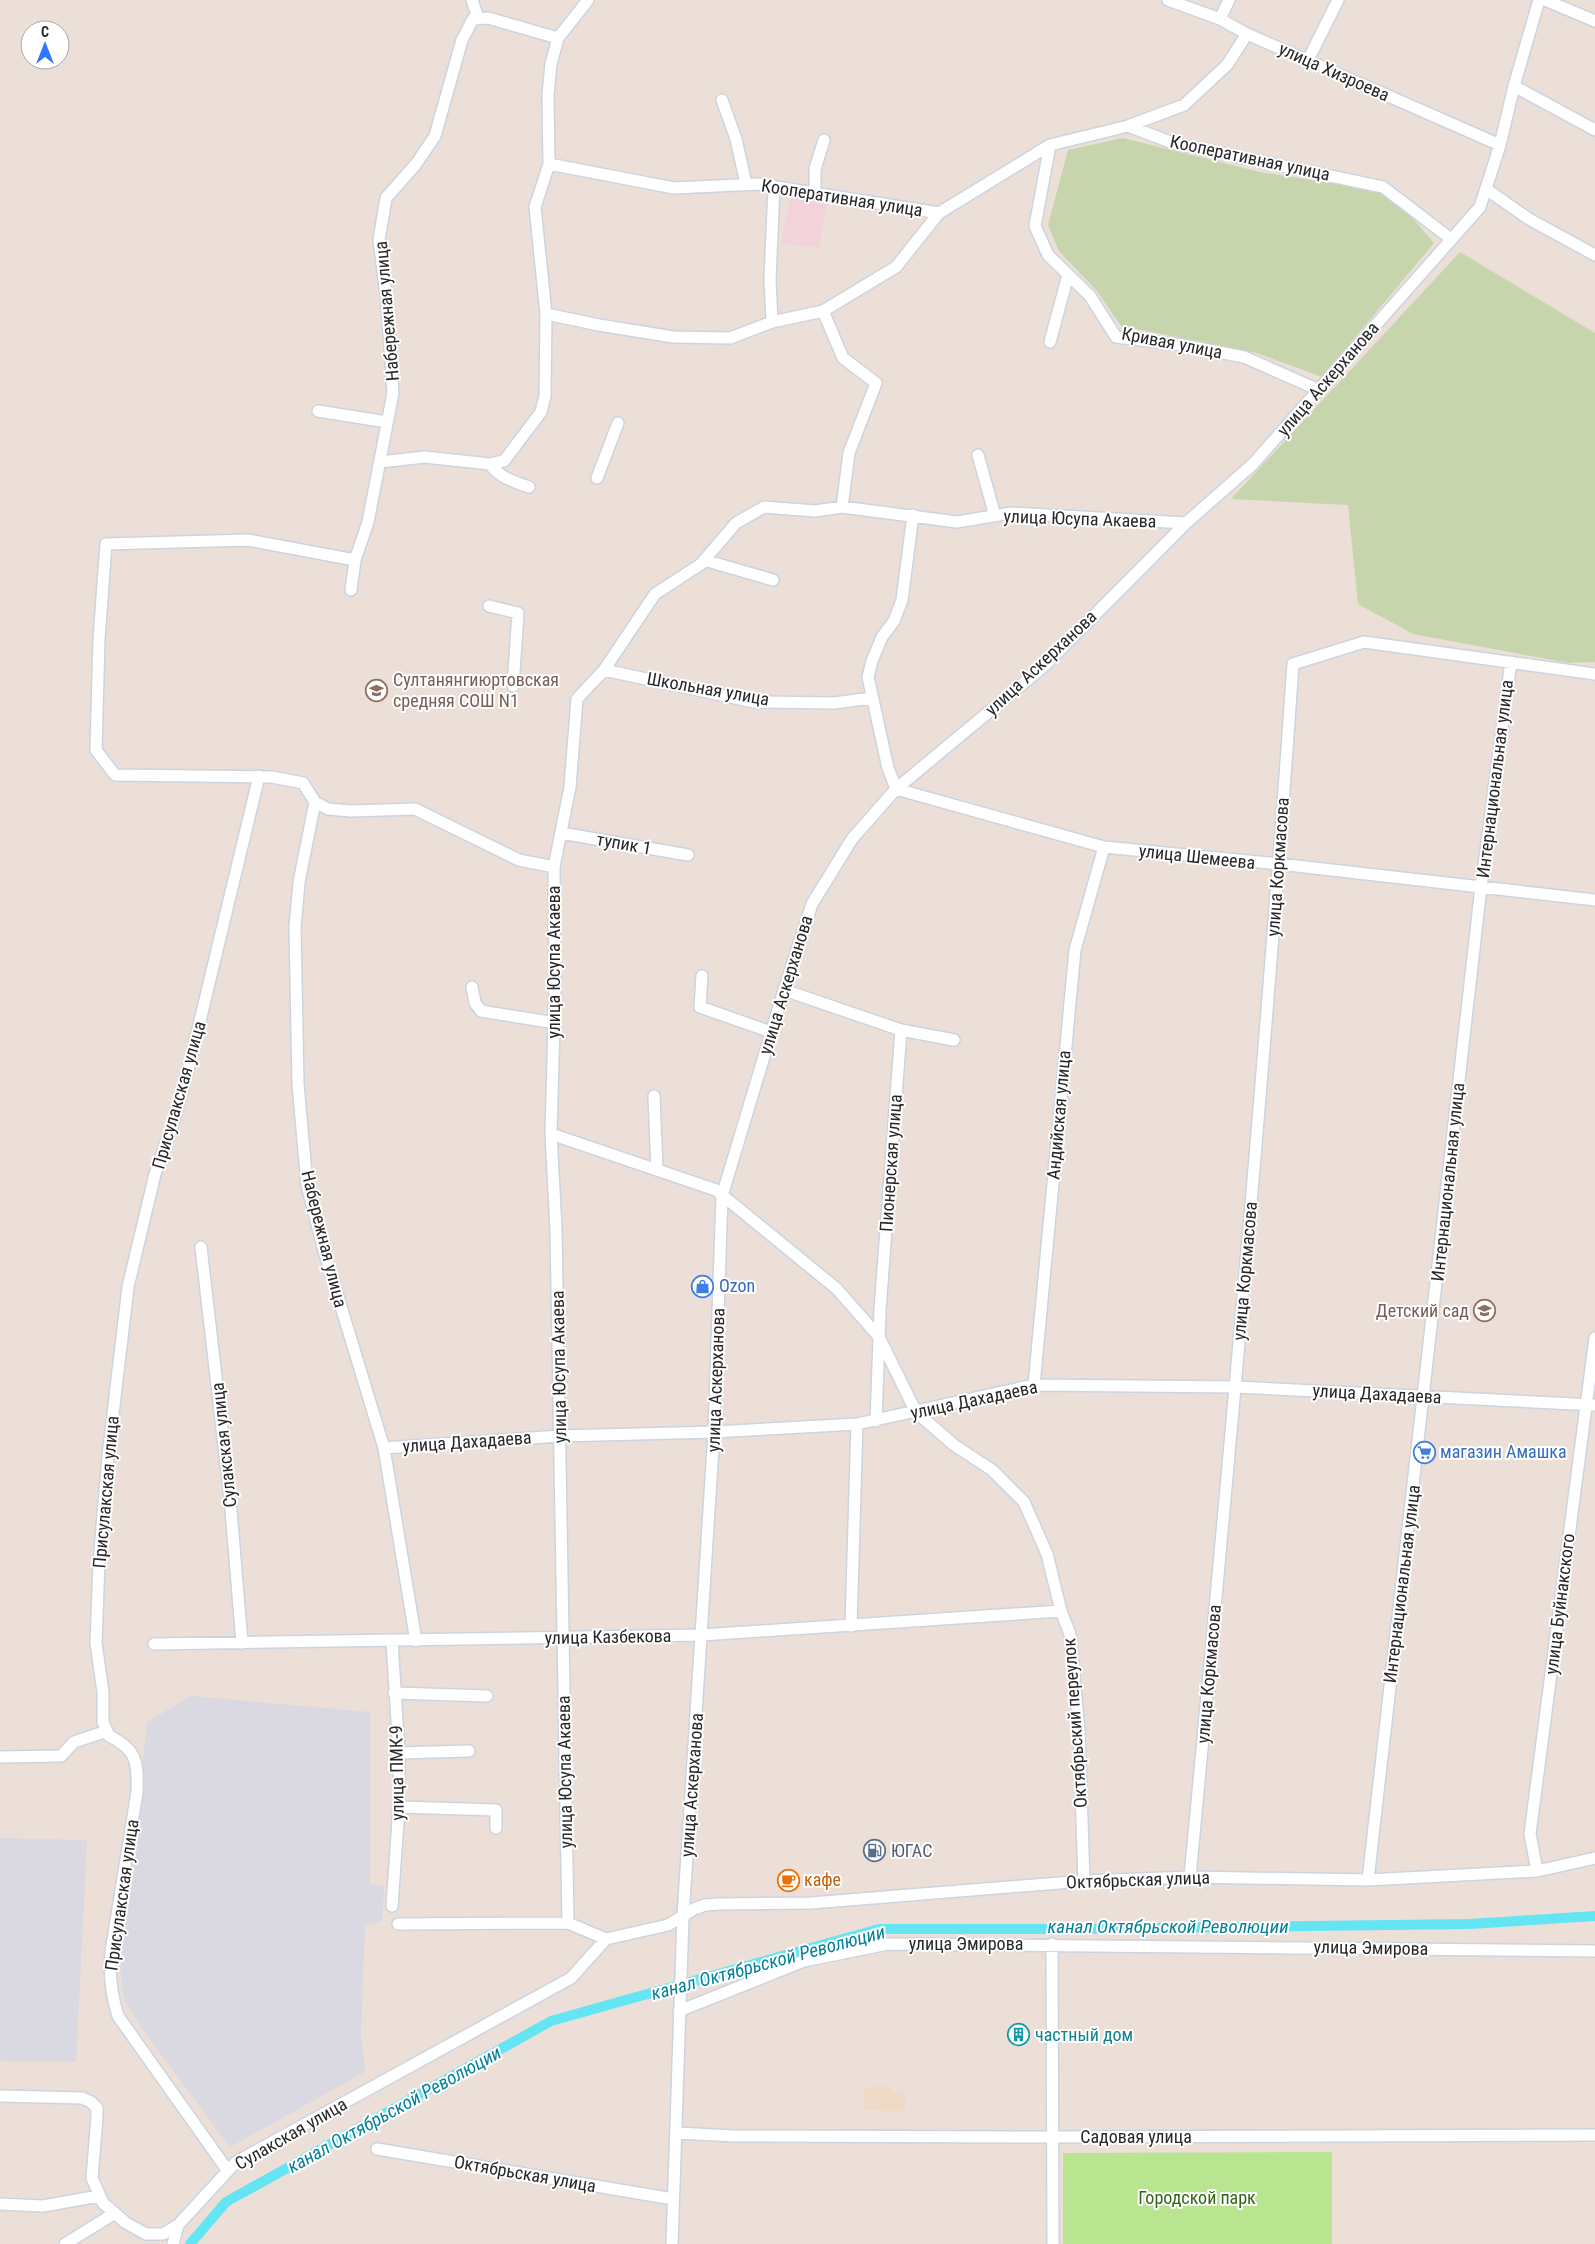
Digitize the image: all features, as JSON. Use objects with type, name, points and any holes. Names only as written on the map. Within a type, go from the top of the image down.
[{"type":"street","points":[[472,0],[478,18],[488,18],[558,38]]},
{"type":"street","points":[[380,462],[425,457],[490,464],[504,461],[541,412],[545,396],[546,314],[536,207],[549,164],[548,95],[551,64],[558,38],[588,0]]},
{"type":"street","name":"улица Хизроева","points":[[1168,0],[1220,19],[1247,34],[1500,145]]},
{"type":"street","points":[[1220,19],[1229,0]]},
{"type":"street","points":[[1308,60],[1338,0]]},
{"type":"street","name":"улица Аскерханова","points":[[672,2244],[682,1917],[714,1432],[722,1196],[812,904],[852,839],[896,789],[1044,666],[1186,522],[1253,464],[1480,207],[1500,145],[1514,86],[1539,0]]},
{"type":"street","points":[[1545,0],[1595,21]]},
{"type":"street","name":"Набережная улица","points":[[351,590],[355,560],[368,522],[393,393],[387,303],[379,240],[386,198],[416,164],[435,136],[462,40],[473,19],[478,18]]},
{"type":"street","points":[[1128,126],[1184,105],[1227,65],[1247,34]]},
{"type":"street","points":[[1514,86],[1595,130]]},
{"type":"street","points":[[722,100],[736,139],[746,184]]},
{"type":"street","name":"Кооперативная улица","points":[[549,164],[674,188],[746,184],[774,186],[939,213],[1050,145],[1128,126],[1173,143],[1383,187],[1451,239]]},
{"type":"street","points":[[815,193],[815,170],[824,140]]},
{"type":"street","name":"Кривая улица","points":[[1050,145],[1035,226],[1048,255],[1090,296],[1116,336],[1182,345],[1244,357],[1319,390]]},
{"type":"street","points":[[772,322],[770,280],[774,186]]},
{"type":"street","points":[[1486,189],[1529,219],[1595,255]]},
{"type":"street","points":[[546,314],[673,338],[730,338],[772,322],[823,311],[896,267],[939,213]]},
{"type":"street","points":[[1050,342],[1068,275]]},
{"type":"street","points":[[823,311],[843,358],[876,383],[849,453],[842,507]]},
{"type":"street","points":[[318,411],[387,422]]},
{"type":"street","points":[[597,478],[618,423]]},
{"type":"street","points":[[978,455],[995,516]]},
{"type":"street","points":[[490,464],[494,470],[514,482],[528,486]]},
{"type":"street","name":"улица Юсупа Акаева","points":[[568,1923],[556,1229],[551,1134],[555,1023],[554,867],[570,787],[577,699],[604,670],[655,594],[704,560],[736,522],[764,507],[815,511],[842,507],[957,522],[1011,513],[1186,522]]},
{"type":"street","points":[[896,789],[888,768],[868,677],[872,662],[902,600],[913,515]]},
{"type":"street","points":[[355,560],[248,540],[106,544],[99,639],[96,750],[115,774],[259,776],[303,783],[315,802],[328,809],[351,811],[415,809],[519,860],[554,867]]},
{"type":"street","points":[[704,560],[773,580]]},
{"type":"street","points":[[489,606],[518,613],[513,686]]},
{"type":"street","name":"улица Коркмасова","points":[[1190,1877],[1236,1387],[1279,864],[1293,664],[1364,642],[1511,662]]},
{"type":"street","points":[[1511,662],[1595,674]]},
{"type":"street","name":"Интернациональная улица","points":[[1368,1880],[1481,887],[1511,662]]},
{"type":"street","name":"Школьная улица","points":[[604,670],[754,702],[834,703],[872,698]]},
{"type":"street","name":"Присулакская улица","points":[[228,2171],[118,2016],[112,1998],[109,1979],[111,1952],[137,1792],[138,1770],[132,1750],[109,1736],[103,1722],[102,1692],[96,1644],[108,1456],[128,1287],[155,1174],[172,1127],[195,1044],[259,776]]},
{"type":"street","name":"улица Шемеева","points":[[896,789],[1104,848],[1279,864],[1595,900]]},
{"type":"street","name":"Набережная улица","points":[[315,802],[299,882],[294,927],[298,1084],[307,1185],[322,1244],[384,1448],[416,1641]]},
{"type":"street","name":"тупик 1","points":[[561,833],[688,856]]},
{"type":"street","name":"Андийская улица","points":[[1034,1385],[1075,950],[1104,848]]},
{"type":"street","points":[[702,976],[700,1007],[771,1032]]},
{"type":"street","points":[[472,986],[475,1003],[481,1011],[555,1023]]},
{"type":"street","points":[[784,990],[901,1030],[954,1040]]},
{"type":"street","name":"Пионерская улица","points":[[876,1421],[879,1337],[901,1030]]},
{"type":"street","points":[[654,1096],[657,1170]]},
{"type":"street","name":"Октябрьский переулок","points":[[551,1134],[716,1190],[837,1289],[879,1337],[916,1412],[954,1445],[992,1470],[1024,1502],[1047,1554],[1061,1611],[1070,1634],[1074,1664],[1084,1881]]},
{"type":"street","name":"Сулакская улица","points":[[201,1247],[230,1498],[242,1643]]},
{"type":"street","name":"улица Буйнакского","points":[[1537,1871],[1530,1834],[1591,1404],[1595,1338]]},
{"type":"street","name":"улица Дахадаева","points":[[384,1448],[560,1436],[714,1432],[857,1424],[1034,1385],[1236,1387],[1591,1404]]},
{"type":"street","points":[[851,1626],[857,1424]]},
{"type":"street","name":"улица Казбекова","points":[[154,1644],[702,1636],[1061,1611]]},
{"type":"street","name":"улица ПМК-9","points":[[392,1641],[399,1753],[399,1807],[392,1906]]},
{"type":"street","points":[[394,1693],[487,1696]]},
{"type":"street","points":[[0,1757],[61,1756],[74,1742],[107,1731]]},
{"type":"street","points":[[399,1753],[469,1751]]},
{"type":"street","points":[[399,1807],[496,1810],[496,1828]]},
{"type":"street","name":"Октябрьская улица","points":[[606,1938],[656,1929],[705,1905],[811,1903],[1084,1881],[1190,1877],[1368,1880],[1537,1871],[1595,1858]]},
{"type":"street","points":[[398,1924],[568,1923],[606,1938]]},
{"type":"street","name":"Сулакская улица","points":[[0,2096],[82,2098],[91,2102],[97,2108],[92,2178],[99,2196],[103,2203],[115,2213],[146,2234],[163,2234],[178,2225],[236,2162],[571,1978],[606,1938]]},
{"type":"street","name":"улица Эмирова","points":[[679,2005],[804,1961],[888,1944],[1052,1944],[1595,1951]]},
{"type":"street","points":[[1052,1944],[1053,2244]]},
{"type":"street","name":"Садовая улица","points":[[676,2133],[735,2136],[1052,2137],[1595,2135]]},
{"type":"street","name":"Октябрьская улица","points":[[377,2149],[673,2199]]},
{"type":"street","points":[[0,2204],[43,2206],[99,2196]]},
{"type":"street","points":[[66,2244],[115,2213]]},
{"type":"street","points":[[172,2244],[178,2225]]},
{"type":"shaded area","points":[[791,194],[828,202],[819,247],[781,244]]},
{"type":"shaded area","points":[[191,1696],[370,1712],[370,1884],[384,1886],[382,1921],[365,1925],[361,2032],[365,2072],[230,2147],[148,2037],[124,2000],[120,1967],[147,1722]]},
{"type":"shaded area","points":[[0,1838],[87,1840],[76,2062],[0,2061]]},
{"type":"shaded area","points":[[865,2087],[892,2087],[893,2093],[905,2093],[905,2111],[864,2110]]},
{"type":"green space","points":[[1123,138],[1260,172],[1391,193],[1434,243],[1322,377],[1257,353],[1121,326],[1097,291],[1059,251],[1048,225],[1068,150]]},
{"type":"green space","points":[[1460,252],[1595,333],[1595,662],[1569,663],[1413,634],[1358,604],[1348,505],[1231,499]]},
{"type":"green space","name":"Городской парк","points":[[1332,2152],[1332,2244],[1063,2244],[1063,2153]]},
{"type":"waterway","name":"канал Октябрьской Революции","points":[[190,2244],[226,2202],[551,2021],[879,1929],[1076,1929],[1470,1924],[1595,1916]]},
{"type":"place","name":"Султанянгиюртовская средняя СОШ N1","points":[[377,690]]},
{"type":"place","name":"Ozon","points":[[703,1286]]},
{"type":"place","name":"Детский сад","points":[[1485,1311]]},
{"type":"place","name":"магазин Амашка","points":[[1424,1452]]},
{"type":"place","name":"ЮГАС","points":[[875,1851]]},
{"type":"place","name":"кафе","points":[[788,1880]]},
{"type":"place","name":"частный дом","points":[[1019,2035]]}]
